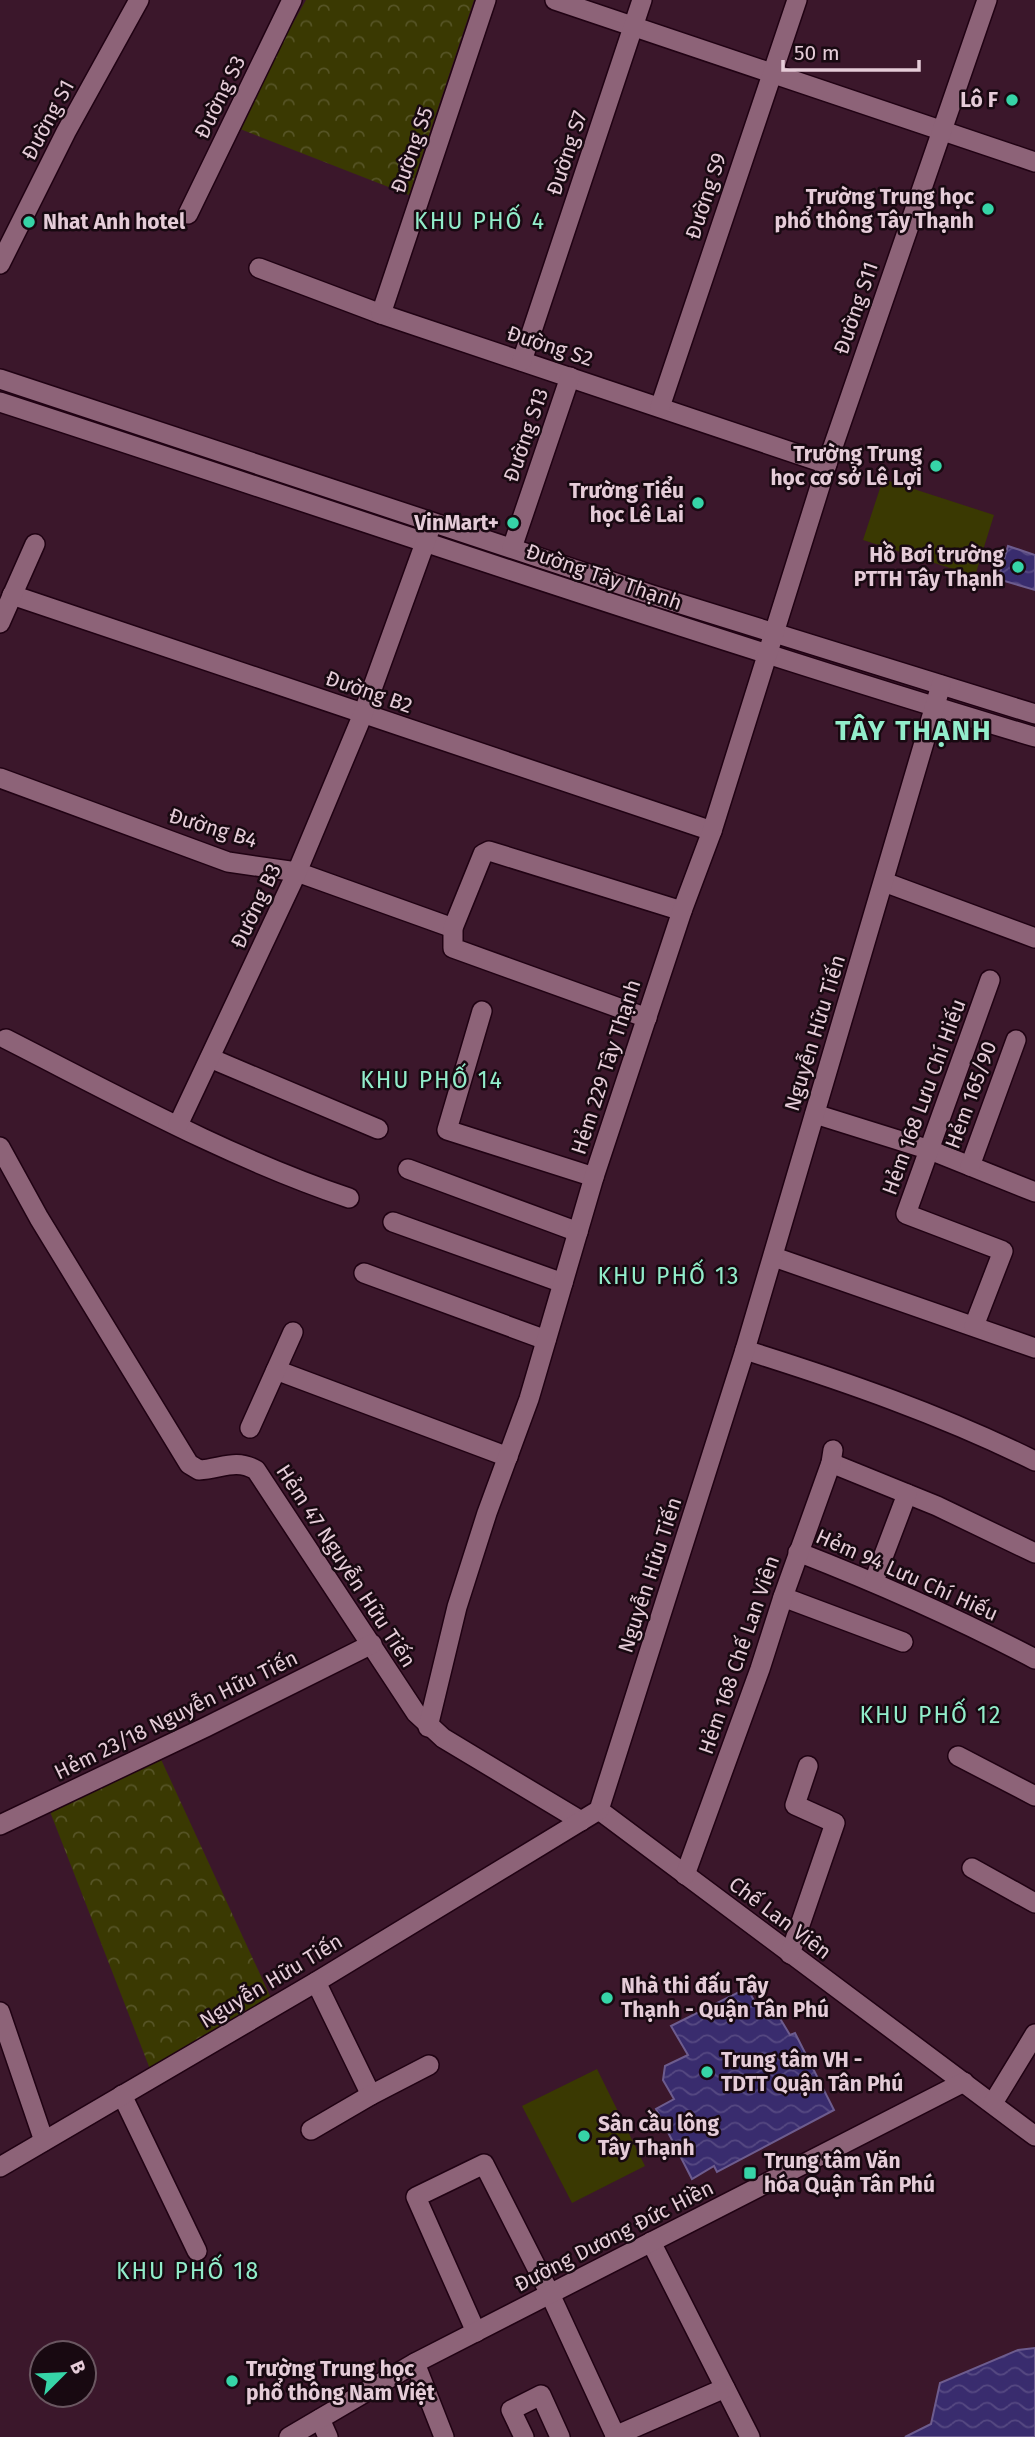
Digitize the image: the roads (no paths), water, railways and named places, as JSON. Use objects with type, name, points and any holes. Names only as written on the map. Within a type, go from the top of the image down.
[{"type":"street","name":"Đường S1","points":[[0,264],[66,132],[139,0]]},
{"type":"street","name":"Đường S3","points":[[188,214],[292,0]]},
{"type":"street","name":"Đường S5","points":[[381,314],[486,0]]},
{"type":"street","points":[[555,0],[1035,162]]},
{"type":"street","name":"Đường S7","points":[[522,361],[642,0]]},
{"type":"street","name":"Đường S9","points":[[660,407],[797,0]]},
{"type":"street","name":"Đường S11","points":[[767,654],[827,464],[987,0]]},
{"type":"street","name":"Đường S2","points":[[259,268],[381,314],[827,464]]},
{"type":"street","name":"Đường S13","points":[[512,548],[569,377]]},
{"type":"street","name":"Đường Tây Thạnh","points":[[0,379],[652,595],[1035,714]]},
{"type":"street","name":"Đường Tây Thạnh","points":[[0,402],[645,615],[1035,737]]},
{"type":"street","name":"Đường B3","points":[[178,1125],[297,872],[363,714],[432,522]]},
{"type":"street","points":[[0,622],[35,544]]},
{"type":"street","name":"Đường B2","points":[[12,595],[712,831]]},
{"type":"street","name":"Hẻm 229 Tây Thạnh","points":[[428,1727],[457,1607],[493,1496],[529,1399],[594,1177],[682,911],[712,831],[767,654]]},
{"type":"street","name":"Nguyễn Hữu Tiến","points":[[0,2167],[316,1982],[599,1810],[774,1256],[941,685]]},
{"type":"street","name":"Đường B4","points":[[0,778],[228,862],[297,872],[453,928]]},
{"type":"street","points":[[647,1018],[453,948],[453,928],[483,854],[489,851],[682,911]]},
{"type":"street","points":[[884,882],[1035,939]]},
{"type":"street","name":"Hẻm 168 Lưu Chí Hiếu","points":[[974,1326],[1003,1251],[906,1214],[990,980]]},
{"type":"street","points":[[482,1011],[447,1130],[594,1177]]},
{"type":"street","points":[[6,1039],[291,1178],[349,1198]]},
{"type":"street","name":"Hẻm 165/90","points":[[970,1166],[1016,1040]]},
{"type":"street","points":[[210,1058],[378,1129]]},
{"type":"street","points":[[815,1114],[930,1150],[1035,1192]]},
{"type":"street","name":"Hẻm 47 Nguyễn Hữu Tiến","points":[[0,1147],[39,1217],[189,1464],[200,1470],[229,1463],[256,1470],[406,1699],[428,1727],[581,1821]]},
{"type":"street","points":[[408,1169],[578,1232]]},
{"type":"street","points":[[393,1222],[563,1283]]},
{"type":"street","points":[[774,1256],[1035,1348]]},
{"type":"street","points":[[364,1273],[546,1340]]},
{"type":"street","points":[[250,1428],[293,1332]]},
{"type":"street","points":[[745,1350],[846,1381],[1005,1446],[1035,1461]]},
{"type":"street","points":[[276,1370],[508,1457]]},
{"type":"street","name":"Hẻm 168 Chế Lan Viên","points":[[685,1875],[760,1670],[832,1457],[907,1494]]},
{"type":"street","points":[[874,1581],[907,1494],[1035,1553]]},
{"type":"street","name":"Hẻm 94 Lưu Chí Hiếu","points":[[798,1552],[874,1581],[954,1617],[1035,1659]]},
{"type":"street","points":[[783,1597],[903,1643]]},
{"type":"street","name":"Hẻm 23/18 Nguyễn Hữu Tiến","points":[[0,1825],[372,1644]]},
{"type":"street","points":[[958,1756],[1035,1796]]},
{"type":"street","points":[[790,1954],[835,1823],[795,1805],[808,1766]]},
{"type":"street","name":"Chế Lan Viên","points":[[599,1810],[1035,2136]]},
{"type":"street","points":[[972,1867],[1035,1903]]},
{"type":"street","points":[[316,1982],[371,2095]]},
{"type":"street","points":[[0,2012],[44,2141]]},
{"type":"street","points":[[993,2104],[1035,2034]]},
{"type":"street","points":[[311,2130],[429,2065]]},
{"type":"street","name":"Đường Dương Đức Hiền","points":[[289,2437],[415,2363],[964,2082]]},
{"type":"street","points":[[122,2095],[197,2251]]},
{"type":"street","points":[[476,2332],[416,2197],[484,2164],[550,2294],[616,2436],[725,2388]]},
{"type":"street","points":[[651,2242],[750,2437]]},
{"type":"street","points":[[415,2363],[444,2437]]},
{"type":"street","points":[[524,2437],[511,2410],[541,2395],[560,2437]]},
{"type":"street","points":[[320,2418],[328,2437]]},
{"type":"water","name":"Hồ Bơi trường PTTH Tây Thạnh","points":[[1008,546],[1035,555],[1035,590],[998,579]]},
{"type":"water","points":[[747,1988],[760,2011],[773,2007],[790,2035],[795,2033],[834,2110],[717,2172],[714,2166],[692,2179],[656,2109],[674,2099],[663,2080],[665,2066],[688,2055],[671,2026]]},
{"type":"water","points":[[1035,2348],[1035,2437],[905,2437],[931,2424],[940,2383],[1018,2350]]},
{"type":"place","name":"Lô F","points":[[1012,100]]},
{"type":"place","name":"Trường Trung học phổ thông Tây Thạnh","points":[[988,209]]},
{"type":"place","name":"Nhat Anh hotel","points":[[29,222]]},
{"type":"place","name":"Trường Trung học cơ sở Lê Lợi","points":[[936,466]]},
{"type":"place","name":"Trường Tiểu học Lê Lai","points":[[698,503]]},
{"type":"place","name":"VinMart+","points":[[513,523]]},
{"type":"place","name":"Hồ Bơi trường PTTH Tây Thạnh","points":[[1018,567]]},
{"type":"place","name":"Nhà thi đấu Tây Thạnh - Quận Tân Phú","points":[[607,1998]]},
{"type":"place","name":"Trung tâm VH - TDTT Quận Tân Phú","points":[[707,2072]]},
{"type":"place","name":"Sân cầu lông Tây Thạnh","points":[[584,2136]]},
{"type":"place","name":"Trung tâm Văn hóa Quận Tân Phú","points":[[750,2173]]},
{"type":"place","name":"Trường Trung học phổ thông Nam Việt","points":[[232,2381]]},
{"type":"district","name":"KHU PHỐ 4","points":[[480,221]]},
{"type":"district","name":"TÂY THẠNH","points":[[914,730]]},
{"type":"district","name":"KHU PHỐ 14","points":[[432,1080]]},
{"type":"district","name":"KHU PHỐ 13","points":[[669,1276]]},
{"type":"district","name":"KHU PHỐ 12","points":[[931,1715]]},
{"type":"district","name":"KHU PHỐ 18","points":[[188,2271]]}]
